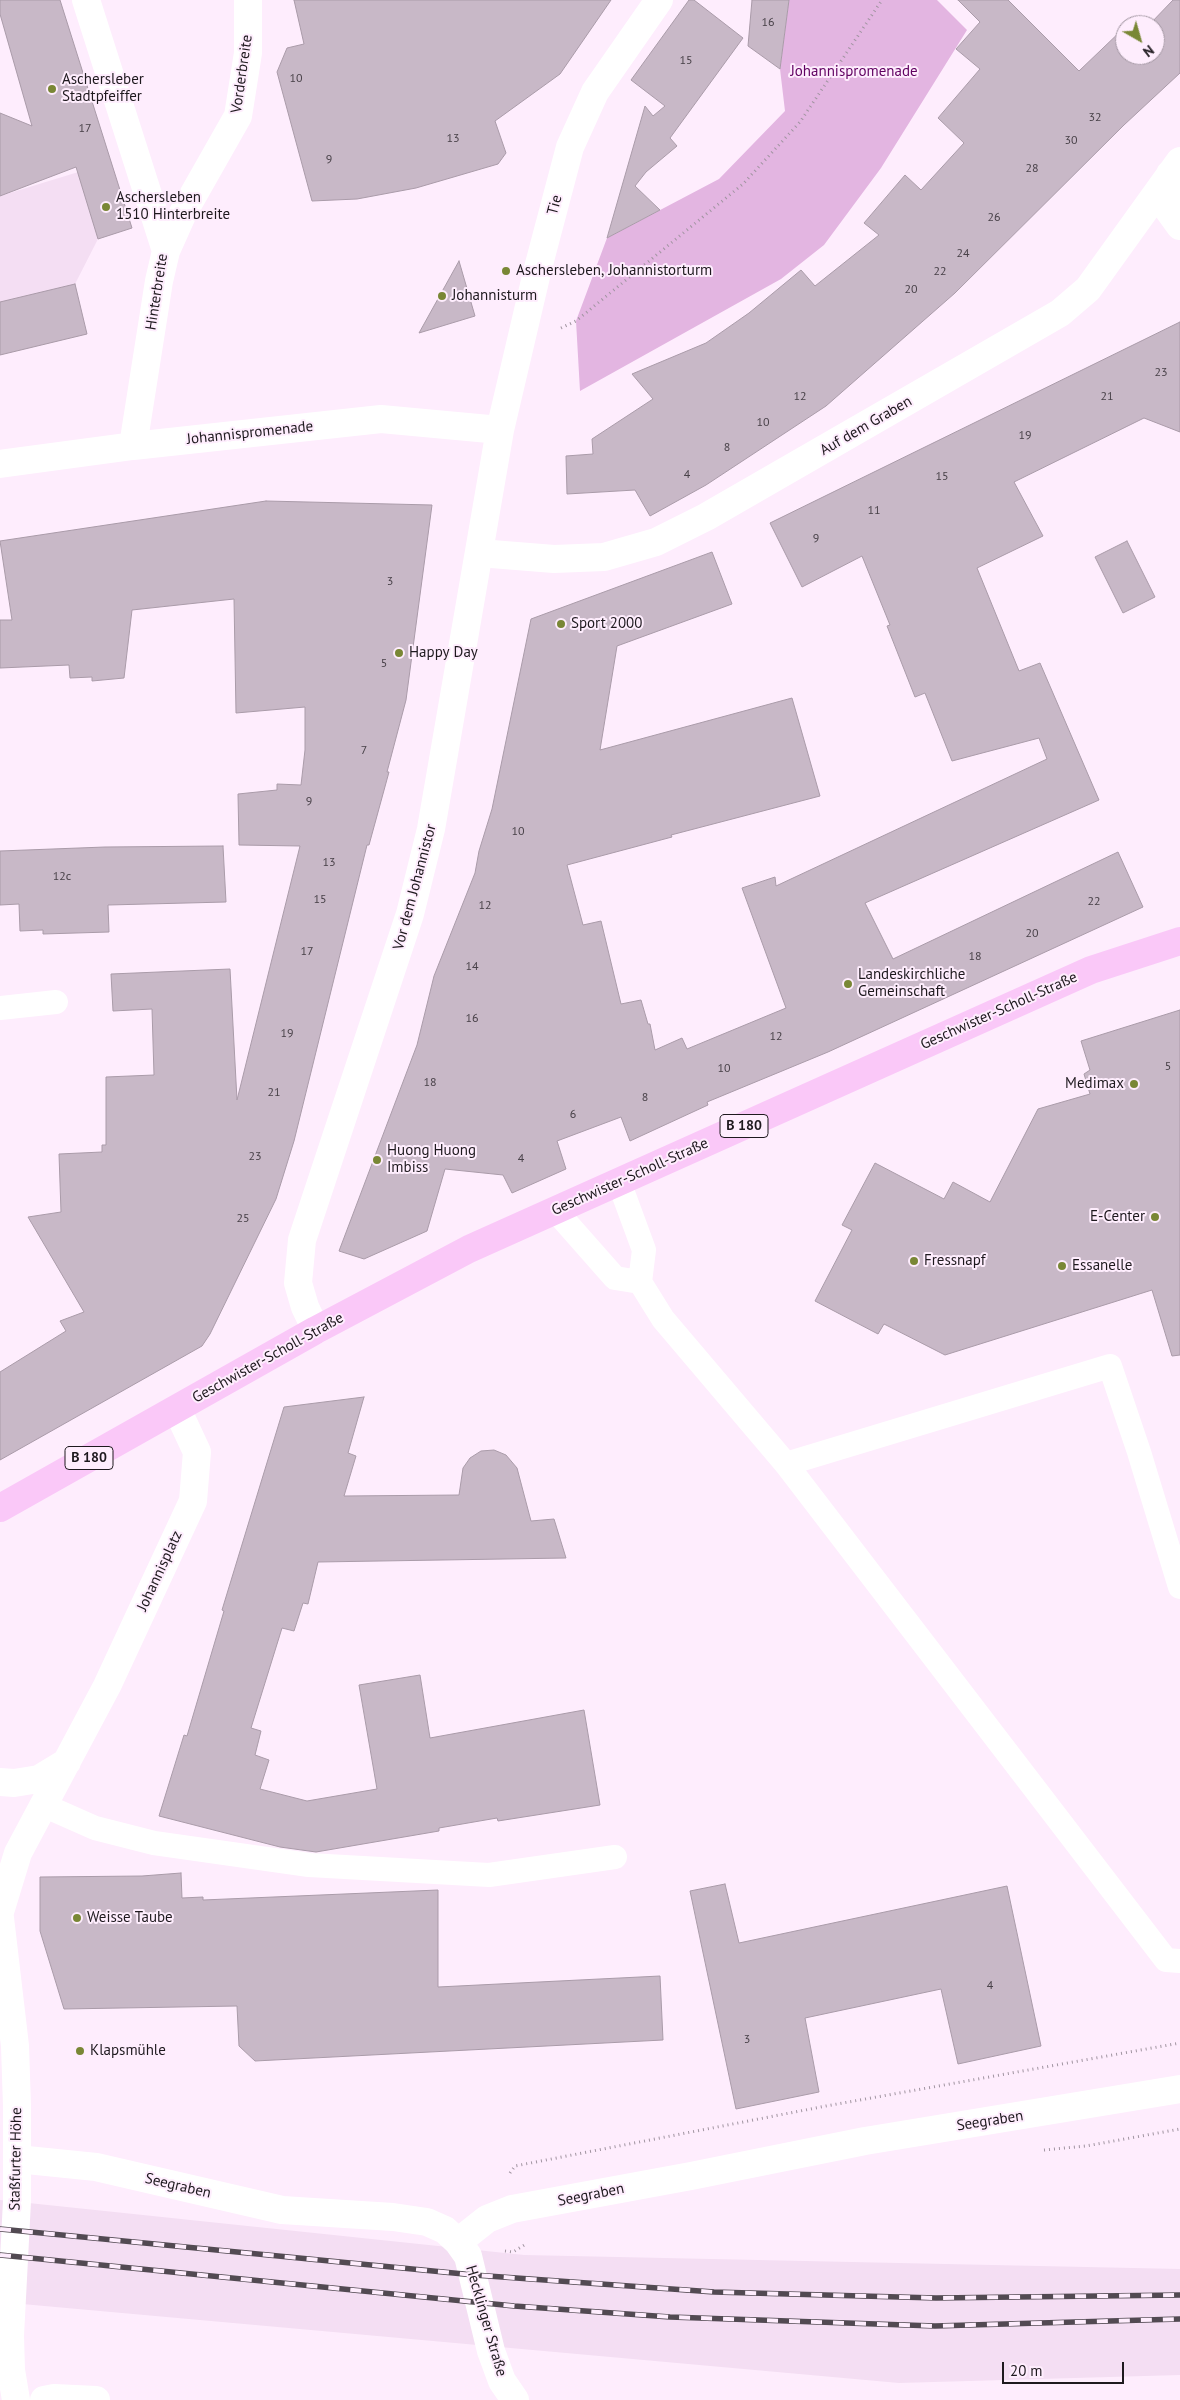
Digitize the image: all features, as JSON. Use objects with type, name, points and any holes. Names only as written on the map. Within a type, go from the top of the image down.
[{"type":"main road","name":"Geschwister-Scholl-Straße","points":[[177,1409],[316,1330],[469,1249],[1091,970],[1180,941]]},
{"type":"main road","name":"B 180","points":[[0,1508],[177,1409]]},
{"type":"street","name":"Hinterbreite","points":[[86,0],[166,251],[159,281],[134,446]]},
{"type":"street","name":"Vorderbreite","points":[[166,251],[188,206],[238,116],[248,53],[248,0]]},
{"type":"street","name":"Tie","points":[[500,430],[570,147],[595,92],[659,0]]},
{"type":"street","points":[[1175,168],[1167,208],[1180,226]]},
{"type":"street","name":"Auf dem Graben","points":[[479,553],[554,559],[604,557],[656,542],[706,517],[1060,313],[1088,289],[1175,168]]},
{"type":"street","name":"Johannispromenade","points":[[0,464],[134,446],[381,419],[500,430]]},
{"type":"street","name":"Vor dem Johannistor","points":[[316,1330],[305,1307],[298,1283],[302,1240],[410,914],[431,829],[500,430]]},
{"type":"street","name":"Johannisplatz","points":[[0,1912],[18,1853],[107,1686],[193,1501],[197,1452],[177,1409]]},
{"type":"street","points":[[0,1782],[14,1783],[39,1779],[67,1762]]},
{"type":"street","name":"Staßfurter Höhe","points":[[0,1918],[15,2046],[17,2159],[10,2336],[11,2370],[16,2400]]},
{"type":"street","name":"Seegraben","points":[[17,2159],[96,2167],[282,2210],[393,2217],[427,2222],[445,2230],[458,2242],[487,2219],[512,2209],[682,2178],[865,2141],[1180,2089]]},
{"type":"street","name":"Hecklinger Straße","points":[[458,2242],[470,2263],[502,2381],[515,2400]]},
{"type":"street","points":[[44,2400],[54,2398],[96,2400]]},
{"type":"lane","points":[[0,1008],[56,1002]]},
{"type":"lane","points":[[619,1182],[644,1250],[640,1282],[663,1319],[786,1464],[1166,1960],[1180,1962]]},
{"type":"lane","points":[[555,1210],[615,1278],[640,1282]]},
{"type":"lane","points":[[786,1464],[1110,1366],[1139,1452],[1180,1587]]},
{"type":"lane","points":[[43,1805],[95,1828],[154,1842],[309,1865],[489,1875],[614,1857]]},
{"type":"path","points":[[519,349],[576,321],[743,184],[800,122],[882,0]]},
{"type":"path","points":[[515,2166],[826,2106],[1180,2043]]},
{"type":"shaded area","points":[[111,162],[132,228],[98,239],[75,284],[87,334],[0,355],[0,196]]},
{"type":"shaded area","points":[[0,2200],[524,2255],[1180,2269],[1180,2375],[899,2383],[0,2302]]},
{"type":"green space","name":"Johannispromenade","points":[[789,0],[937,0],[967,30],[881,168],[824,245],[781,279],[580,391],[576,321],[607,238],[719,179],[785,111],[780,69]]},
{"type":"building","points":[[0,0],[60,0],[132,228],[98,239],[76,167],[0,196],[0,113],[32,126],[0,14]]},
{"type":"building","points":[[294,0],[611,0],[560,74],[495,121],[506,153],[498,164],[416,188],[357,199],[312,201],[277,72],[287,48],[304,44]]},
{"type":"building","points":[[689,0],[694,0],[743,38],[670,138],[677,146],[646,172],[635,186],[660,210],[607,238],[645,106],[653,116],[665,106],[631,80]]},
{"type":"building","points":[[752,0],[789,0],[780,69],[748,46]]},
{"type":"building","points":[[958,0],[1008,0],[1079,71],[1115,37],[1115,65],[1165,65],[1165,15],[1159,15],[1173,0],[1180,0],[1180,73],[1124,125],[955,293],[826,406],[706,485],[650,516],[635,490],[567,494],[566,456],[593,454],[592,439],[653,399],[632,374],[706,343],[749,313],[801,270],[815,286],[879,235],[864,223],[905,175],[921,190],[964,143],[938,118],[980,69],[956,49],[980,22]]},
{"type":"building","points":[[459,261],[475,316],[419,333]]},
{"type":"building","points":[[75,284],[87,334],[0,355],[0,302]]},
{"type":"building","points":[[1180,322],[1180,432],[1144,418],[1014,482],[1043,536],[977,568],[1019,671],[1040,663],[1099,800],[865,903],[893,959],[1118,852],[1143,907],[828,1052],[707,1102],[708,1105],[630,1141],[621,1117],[557,1141],[566,1169],[512,1193],[503,1175],[445,1169],[427,1231],[364,1259],[339,1251],[417,1045],[434,976],[475,873],[479,851],[492,809],[531,619],[712,552],[732,604],[617,646],[600,750],[792,698],[820,796],[671,835],[672,837],[567,865],[583,925],[601,921],[621,1004],[641,1000],[648,1024],[650,1024],[655,1050],[682,1038],[687,1049],[786,1008],[742,888],[775,877],[776,886],[1047,759],[1039,738],[952,761],[925,693],[915,697],[887,626],[890,625],[862,556],[802,587],[770,523]]},
{"type":"building","points":[[266,501],[432,505],[406,700],[387,772],[389,772],[369,845],[367,845],[294,1141],[276,1199],[210,1334],[202,1346],[0,1460],[0,1372],[66,1331],[60,1321],[84,1312],[28,1217],[61,1212],[59,1154],[102,1152],[102,1145],[106,1145],[106,1077],[154,1075],[152,1009],[113,1011],[111,974],[230,969],[237,1100],[300,846],[239,845],[238,794],[277,790],[277,784],[301,785],[305,750],[305,707],[236,713],[234,599],[132,610],[124,678],[92,681],[92,677],[70,678],[69,665],[0,668],[0,620],[12,620],[0,541]]},
{"type":"building","points":[[1127,541],[1155,597],[1123,613],[1095,557]]},
{"type":"building","points":[[223,846],[226,902],[108,905],[109,932],[43,934],[43,930],[20,931],[19,904],[0,905],[0,851],[105,847]]},
{"type":"building","points":[[1180,1010],[1180,1355],[1172,1356],[1152,1290],[945,1355],[884,1324],[878,1334],[815,1301],[852,1230],[842,1225],[875,1163],[944,1199],[953,1182],[990,1202],[1038,1109],[1090,1094],[1084,1074],[1090,1070],[1081,1041]]},
{"type":"building","points":[[364,1397],[348,1453],[356,1456],[344,1496],[459,1495],[463,1468],[470,1458],[481,1451],[494,1450],[506,1455],[517,1468],[531,1521],[554,1519],[566,1558],[318,1562],[308,1604],[303,1603],[294,1631],[282,1628],[251,1728],[261,1731],[255,1755],[269,1760],[260,1789],[307,1801],[377,1789],[359,1685],[420,1675],[430,1738],[584,1710],[600,1805],[498,1821],[497,1818],[439,1828],[439,1831],[316,1852],[280,1847],[159,1816],[184,1735],[187,1736],[224,1611],[222,1610],[284,1407]]},
{"type":"building","points":[[181,1873],[182,1898],[203,1897],[203,1900],[438,1890],[438,1987],[660,1976],[663,2040],[255,2061],[239,2046],[237,2006],[64,2009],[40,1931],[40,1877],[142,1876]]},
{"type":"building","points":[[725,1884],[739,1943],[1007,1886],[1041,2046],[958,2064],[941,1989],[805,2018],[819,2092],[736,2109],[690,1891]]},
{"type":"railway","points":[[0,2229],[474,2275],[714,2292],[936,2298],[1180,2295]]},
{"type":"railway","points":[[0,2255],[514,2306],[670,2317],[935,2326],[1180,2319]]},
{"type":"place","name":"Aschersleber Stadtpfeiffer","points":[[52,89]]},
{"type":"place","name":"Aschersleben 1510 Hinterbreite","points":[[106,207]]},
{"type":"place","name":"Aschersleben, Johannistorturm","points":[[506,271]]},
{"type":"place","name":"Johannisturm","points":[[442,296]]},
{"type":"place","name":"Sport 2000","points":[[561,624]]},
{"type":"place","name":"Happy Day","points":[[399,653]]},
{"type":"place","name":"Landeskirchliche Gemeinschaft","points":[[848,984]]},
{"type":"place","name":"Medimax","points":[[1134,1084]]},
{"type":"place","name":"Huong Huong Imbiss","points":[[377,1160]]},
{"type":"place","name":"E-Center","points":[[1155,1217]]},
{"type":"place","name":"Fressnapf","points":[[914,1261]]},
{"type":"place","name":"Essanelle","points":[[1062,1266]]},
{"type":"place","name":"Weisse Taube","points":[[77,1918]]},
{"type":"place","name":"Klapsmühle","points":[[80,2051]]}]
